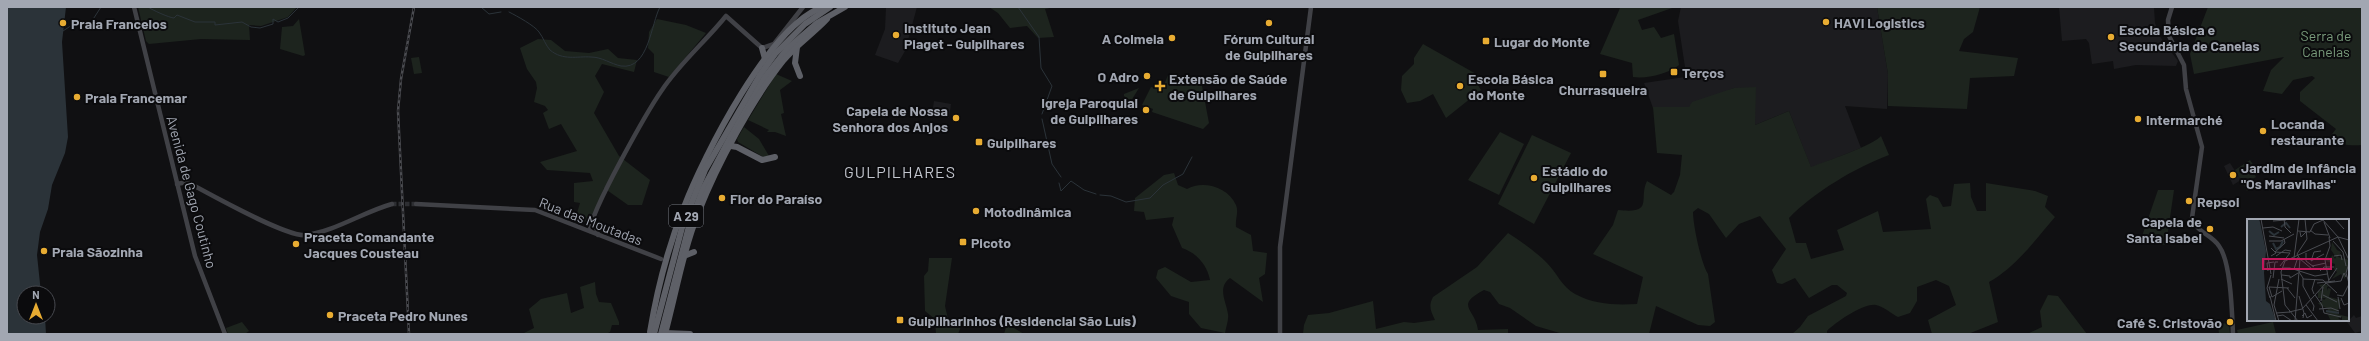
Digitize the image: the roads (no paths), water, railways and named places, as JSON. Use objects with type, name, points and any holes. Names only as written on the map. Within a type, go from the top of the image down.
[{"type":"highway","name":"A 29","points":[[654,334],[661,323],[664,306],[666,265],[668,256],[686,202],[730,135],[745,106],[765,59],[787,34],[804,19],[824,7]]},
{"type":"highway","name":"A 29","points":[[663,334],[661,323],[664,306],[683,224],[697,187],[730,135],[760,75],[779,49],[805,24],[830,7]]},
{"type":"highway","name":"A 29","points":[[745,106],[786,49],[808,30],[845,7]]},
{"type":"highway","name":"A 29","points":[[745,106],[774,74],[797,45],[830,15]]},
{"type":"highway","points":[[759,45],[765,59]]},
{"type":"highway","points":[[797,45],[795,63],[800,76]]},
{"type":"highway","name":"A 29","points":[[664,306],[684,256],[694,252],[688,245],[701,207],[731,146],[730,135]]},
{"type":"highway","points":[[730,135],[737,144],[763,159],[774,156],[762,160],[737,146],[731,146]]},
{"type":"highway","points":[[666,265],[661,259],[668,256]]},
{"type":"highway","name":"A 29","points":[[650,334],[661,323]]},
{"type":"highway","points":[[661,323],[675,332]]},
{"type":"highway","points":[[663,334],[675,332],[690,334]]},
{"type":"main road","name":"Avenida de Gago Coutinho","points":[[134,7],[195,256],[226,334]]},
{"type":"main road","points":[[590,231],[594,217],[608,186],[662,89],[726,16],[759,45],[772,46],[803,7]]},
{"type":"main road","points":[[1280,334],[1280,247],[1311,7]]},
{"type":"main road","points":[[2172,7],[2168,20],[2169,36],[2184,65],[2186,89],[2202,147],[2192,218],[2196,227],[2217,243],[2225,257],[2233,334]]},
{"type":"main road","points":[[177,184],[187,182],[296,235],[307,235],[392,204]]},
{"type":"main road","name":"Rua das Moutadas","points":[[416,204],[527,209],[548,214],[661,259]]},
{"type":"main road","points":[[581,227],[593,224]]},
{"type":"main road","points":[[593,224],[598,235]]},
{"type":"waterway","points":[[63,31],[75,23],[84,26],[90,24],[101,7]]},
{"type":"waterway","points":[[148,7],[169,17],[174,18],[177,15],[195,22],[215,22],[215,25],[242,22],[251,27],[260,28],[273,24],[273,19],[278,22],[288,18],[299,7]]},
{"type":"waterway","points":[[481,7],[489,14],[501,12]]},
{"type":"waterway","points":[[509,12],[534,27],[550,50],[560,56],[595,57],[621,66],[630,65],[638,61],[648,44],[660,7]]},
{"type":"waterway","points":[[1018,7],[1039,37],[1041,68],[1052,86],[1042,114]]},
{"type":"waterway","points":[[1042,119],[1052,164],[1061,177]]},
{"type":"waterway","points":[[1100,195],[1111,196],[1126,202],[1150,198],[1163,185],[1183,174],[1192,157]]},
{"type":"waterway","points":[[1059,183],[1061,191],[1071,181],[1084,190],[1096,194]]},
{"type":"tunnel","points":[[392,204],[416,204]]},
{"type":"railway","points":[[409,334],[398,111],[401,79],[414,7]]},
{"type":"place","name":"HAVI Logistics","points":[[1826,22]]},
{"type":"place","name":"Praia Francelos","points":[[63,23]]},
{"type":"place","name":"Fórum Cultural de Gulpilhares","points":[[1269,23]]},
{"type":"place","name":"Instituto Jean Piaget - Gulpilhares","points":[[896,35]]},
{"type":"place","name":"Escola Básica e Secundária de Canelas","points":[[2111,37]]},
{"type":"place","name":"A Colmeia","points":[[1172,38]]},
{"type":"place","name":"Lugar do Monte","points":[[1486,41]]},
{"type":"place","name":"Terços","points":[[1674,72]]},
{"type":"place","name":"Churrasqueira","points":[[1603,74]]},
{"type":"place","name":"O Adro","points":[[1147,76]]},
{"type":"place","name":"Extensão de Saúde de Gulpilhares","points":[[1160,86]]},
{"type":"place","name":"Escola Básica do Monte","points":[[1460,86]]},
{"type":"place","name":"Praia Francemar","points":[[77,97]]},
{"type":"place","name":"Igreja Paroquial de Gulpilhares","points":[[1146,110]]},
{"type":"place","name":"Capela de Nossa Senhora dos Anjos","points":[[956,118]]},
{"type":"place","name":"Intermarché","points":[[2138,119]]},
{"type":"place","name":"Locanda restaurante","points":[[2263,131]]},
{"type":"place","name":"Gulpilhares","points":[[979,142]]},
{"type":"place","name":"Jardim de Infância \"Os Maravilhas\"","points":[[2233,175]]},
{"type":"place","name":"Estádio do Gulpilhares","points":[[1534,178]]},
{"type":"place","name":"Flor do Paraíso","points":[[722,198]]},
{"type":"place","name":"Repsol","points":[[2189,201]]},
{"type":"place","name":"Motodinâmica","points":[[976,211]]},
{"type":"place","name":"Capela de Santa Isabel","points":[[2210,229]]},
{"type":"place","name":"Picoto","points":[[963,242]]},
{"type":"place","name":"Praceta Comandante Jacques Cousteau","points":[[296,244]]},
{"type":"place","name":"Praia Sãozinha","points":[[44,251]]},
{"type":"place","name":"Praceta Pedro Nunes","points":[[330,315]]},
{"type":"place","name":"Gulpilharinhos (Residencial São Luís)","points":[[900,320]]},
{"type":"place","name":"Café S. Cristovão","points":[[2230,322]]},
{"type":"district","name":"GULPILHARES","points":[[900,171]]},
{"type":"park label","name":"Serra de Canelas","points":[[2326,44]]}]
